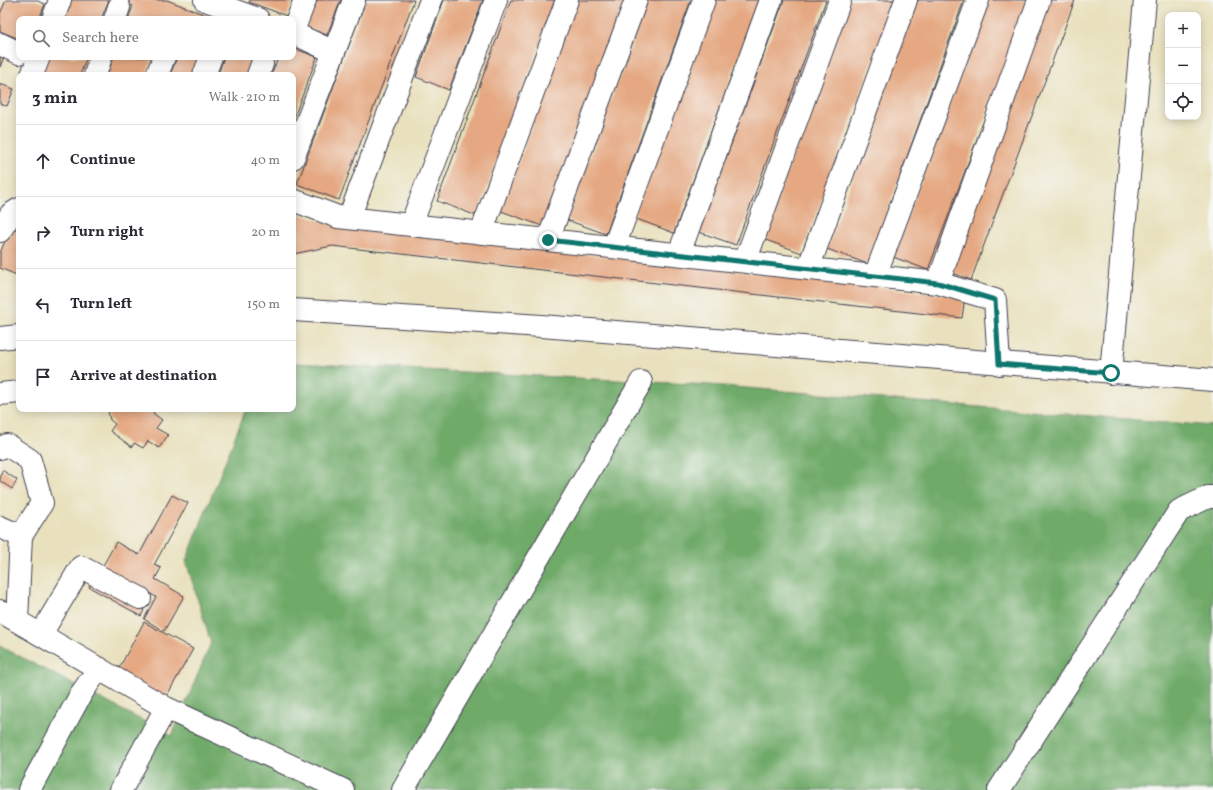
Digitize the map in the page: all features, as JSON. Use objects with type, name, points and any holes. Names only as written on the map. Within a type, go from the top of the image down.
[{"type":"main road","points":[[205,0],[237,5],[254,16]]},
{"type":"main road","points":[[296,24],[305,0]]},
{"type":"main road","points":[[296,150],[354,0]]},
{"type":"main road","points":[[349,218],[431,0]]},
{"type":"main road","points":[[411,225],[496,0]]},
{"type":"main road","points":[[481,233],[567,0]]},
{"type":"main road","points":[[548,240],[636,0]]},
{"type":"main road","points":[[614,247],[704,0]]},
{"type":"main road","points":[[679,254],[771,0]]},
{"type":"main road","points":[[745,262],[840,0]]},
{"type":"main road","points":[[808,268],[906,0]]},
{"type":"main road","points":[[875,276],[978,0]]},
{"type":"main road","points":[[938,283],[1039,0]]},
{"type":"main road","points":[[1111,373],[1145,0]]},
{"type":"main road","points":[[296,33],[334,52]]},
{"type":"main road","points":[[0,44],[16,53]]},
{"type":"main road","points":[[96,72],[100,60]]},
{"type":"main road","points":[[158,72],[163,60]]},
{"type":"main road","points":[[205,72],[210,60]]},
{"type":"main road","points":[[296,201],[338,217],[938,283],[995,300],[999,364]]},
{"type":"main road","points":[[0,231],[11,214],[16,211]]},
{"type":"main road","points":[[296,310],[542,326],[999,364],[1213,380]]},
{"type":"main road","points":[[0,338],[16,336]]},
{"type":"main road","points":[[403,790],[641,382]]},
{"type":"main road","points":[[0,394],[16,392]]},
{"type":"main road","points":[[0,448],[7,445],[30,460],[42,503],[21,536],[8,615],[166,708],[343,790]]},
{"type":"main road","points":[[999,790],[1179,511],[1208,496],[1213,497]]},
{"type":"main road","points":[[0,528],[21,536]]},
{"type":"main road","points":[[41,634],[81,567],[140,598]]},
{"type":"main road","points":[[29,790],[81,694],[99,668]]},
{"type":"main road","points":[[121,790],[166,708]]},
{"type":"green space","points":[[296,363],[710,385],[1213,426],[1213,790],[0,790],[0,646],[172,736],[211,643],[186,561],[245,412],[296,412]]},
{"type":"building","points":[[6,0],[35,0],[45,4],[40,16],[16,16],[16,38],[0,31],[0,14]]},
{"type":"building","points":[[70,0],[109,0],[102,16],[64,16]]},
{"type":"building","points":[[118,0],[167,0],[208,16],[129,16],[133,6]]},
{"type":"building","points":[[250,0],[293,0],[287,16],[249,2]]},
{"type":"building","points":[[317,0],[341,0],[327,35],[306,27]]},
{"type":"building","points":[[366,0],[414,0],[339,200],[297,184]]},
{"type":"building","points":[[444,0],[483,0],[449,90],[416,77]]},
{"type":"building","points":[[511,0],[556,0],[477,216],[437,201]]},
{"type":"building","points":[[578,0],[624,0],[542,226],[501,211]]},
{"type":"building","points":[[648,0],[691,0],[606,234],[567,220]]},
{"type":"building","points":[[714,0],[759,0],[674,233],[634,218]]},
{"type":"building","points":[[784,0],[826,0],[736,245],[699,232]]},
{"type":"building","points":[[850,0],[895,0],[802,253],[763,239]]},
{"type":"building","points":[[918,0],[964,0],[868,264],[827,249]]},
{"type":"building","points":[[989,0],[1029,0],[928,270],[893,257]]},
{"type":"building","points":[[1050,0],[1075,0],[971,280],[950,272]]},
{"type":"building","points":[[296,49],[317,57],[296,112],[296,72],[272,72],[277,61],[274,60],[296,60]]},
{"type":"building","points":[[0,56],[4,57],[0,67]]},
{"type":"building","points":[[47,60],[86,60],[81,72],[42,72]]},
{"type":"building","points":[[113,60],[152,60],[147,72],[108,72]]},
{"type":"building","points":[[176,60],[201,60],[197,72],[171,72]]},
{"type":"building","points":[[223,60],[253,60],[248,72],[219,72]]},
{"type":"building","points":[[0,84],[14,89],[7,106],[0,104]]},
{"type":"building","points":[[296,213],[336,226],[965,297],[962,318],[332,246],[296,253]]},
{"type":"building","points":[[11,227],[16,230],[16,275],[0,268],[0,253]]},
{"type":"building","points":[[108,412],[154,412],[153,413],[162,420],[156,428],[168,435],[159,448],[148,441],[143,448],[134,443],[132,447],[110,431],[115,424],[110,420]]},
{"type":"building","points":[[2,470],[17,480],[12,489],[0,481]]},
{"type":"building","points":[[172,495],[188,503],[154,565],[161,568],[155,579],[184,596],[164,631],[144,619],[156,597],[118,576],[99,573],[116,542],[139,555]]},
{"type":"building","points":[[92,581],[144,610],[141,616],[89,587]]},
{"type":"building","points":[[144,622],[193,649],[165,699],[117,672]]},
{"type":"route","points":[[548,240],[938,283],[995,300],[999,364],[1111,373]]}]
